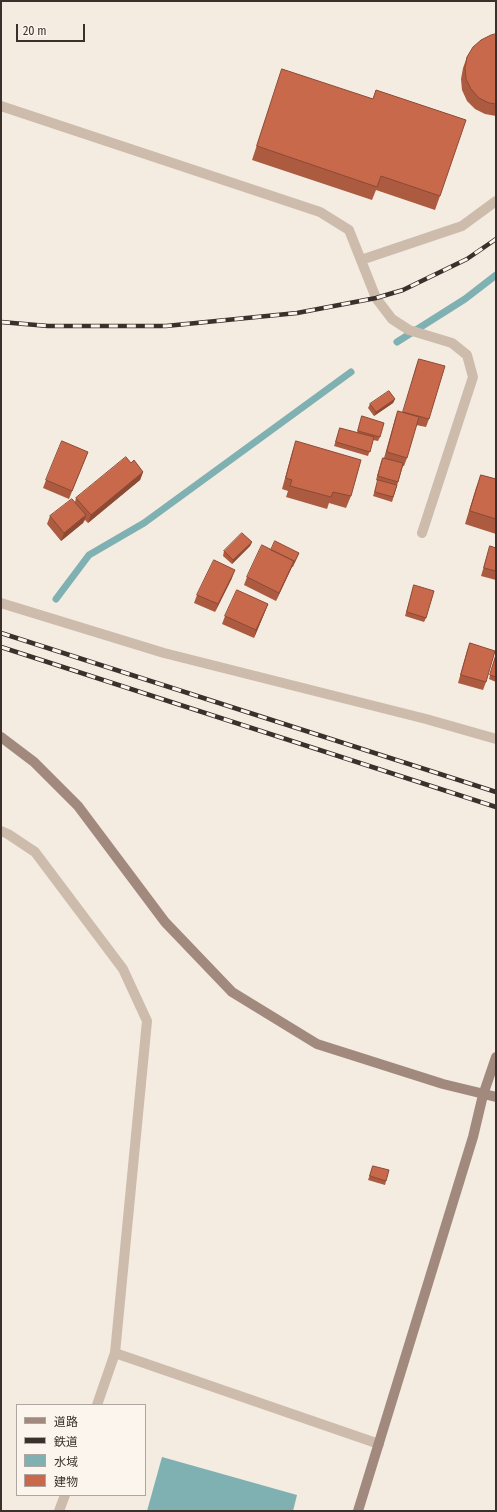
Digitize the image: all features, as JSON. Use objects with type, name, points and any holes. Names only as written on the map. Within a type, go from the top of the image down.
[{"type":"street","points":[[1,106],[320,212],[349,230],[376,298],[392,319],[409,330],[452,343],[467,355],[473,377],[422,534]]},
{"type":"street","points":[[361,260],[462,226],[496,201]]},
{"type":"street","points":[[1,603],[164,653],[426,719],[496,740]]},
{"type":"street","points":[[1,737],[34,762],[78,806],[165,922],[232,992],[316,1044],[443,1084],[496,1097]]},
{"type":"street","points":[[4,833],[35,852],[123,969],[147,1021],[115,1353],[97,1404]]},
{"type":"street","points":[[358,1511],[473,1137],[483,1095],[496,1057]]},
{"type":"street","points":[[115,1353],[379,1444]]},
{"type":"street","points":[[59,1511],[65,1496]]},
{"type":"water","points":[[162,1457],[297,1495],[293,1511],[147,1511]]},
{"type":"building","points":[[496,34],[496,104],[489,103],[479,98],[471,89],[466,79],[465,68],[467,57],[473,47],[481,40]]},
{"type":"building","points":[[282,69],[373,99],[376,90],[466,120],[440,196],[381,176],[377,187],[257,146]]},
{"type":"building","points":[[419,359],[445,366],[429,419],[403,412]]},
{"type":"building","points":[[389,391],[395,399],[376,412],[370,404]]},
{"type":"building","points":[[398,411],[419,417],[407,458],[387,452]]},
{"type":"building","points":[[362,416],[384,423],[380,437],[358,431]]},
{"type":"building","points":[[340,428],[374,437],[370,452],[336,442]]},
{"type":"building","points":[[62,441],[88,452],[72,491],[46,480]]},
{"type":"building","points":[[296,441],[361,460],[351,496],[333,492],[331,497],[290,486],[292,480],[286,478]]},
{"type":"building","points":[[126,457],[131,463],[134,460],[143,472],[91,515],[76,498]]},
{"type":"building","points":[[383,458],[403,463],[398,482],[378,476]]},
{"type":"building","points":[[481,475],[496,479],[496,519],[470,511]]},
{"type":"building","points":[[378,480],[397,485],[393,497],[375,492]]},
{"type":"building","points":[[72,499],[86,515],[64,533],[50,516]]},
{"type":"building","points":[[242,533],[252,542],[233,560],[224,551]]},
{"type":"building","points":[[275,541],[299,553],[294,563],[294,561],[271,550]]},
{"type":"building","points":[[262,545],[294,561],[279,593],[247,577]]},
{"type":"building","points":[[490,546],[496,548],[496,571],[484,568]]},
{"type":"building","points":[[214,560],[235,570],[218,604],[197,595]]},
{"type":"building","points":[[414,585],[434,591],[426,618],[407,612]]},
{"type":"building","points":[[237,590],[268,604],[256,630],[225,616]]},
{"type":"building","points":[[470,643],[495,651],[486,682],[461,675]]},
{"type":"building","points":[[496,655],[496,677],[490,675]]},
{"type":"building","points":[[373,1166],[389,1170],[386,1181],[370,1176]]},
{"type":"waterway","points":[[397,342],[465,299],[496,275]]},
{"type":"waterway","points":[[56,599],[89,555],[144,523],[351,372]]},
{"type":"railway","points":[[1,322],[48,326],[166,326],[297,313],[376,298],[403,290],[467,259],[496,239]]},
{"type":"railway","points":[[1,633],[496,792]]},
{"type":"railway","points":[[1,647],[496,807]]}]
